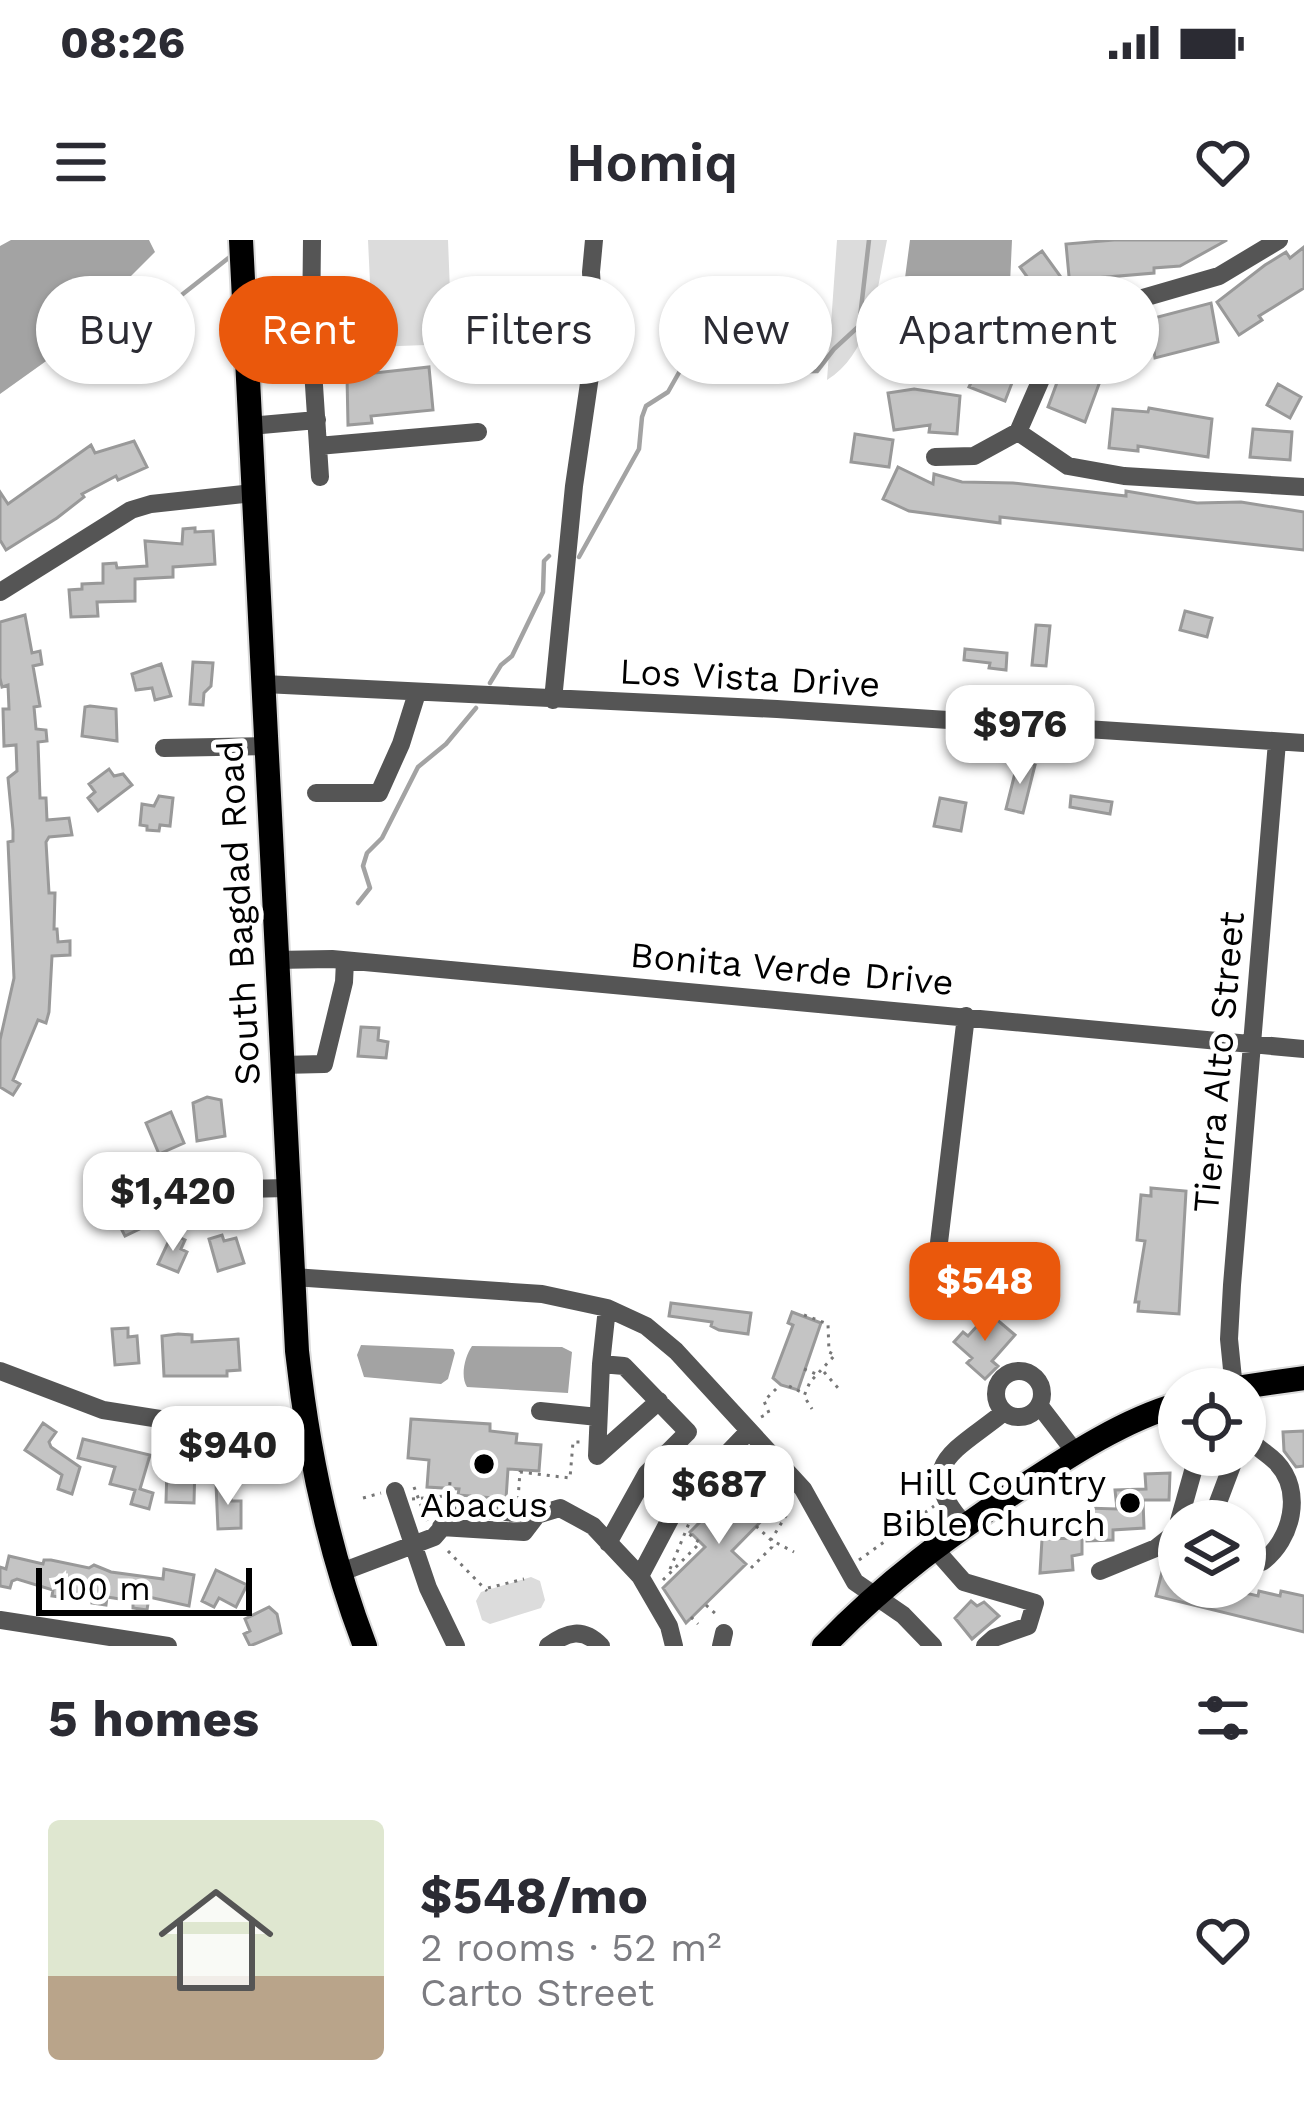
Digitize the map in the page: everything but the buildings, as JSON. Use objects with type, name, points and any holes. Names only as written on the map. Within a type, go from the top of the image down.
[{"type":"main road","name":"South Bagdad Road","points":[[241,240],[243,276]]},
{"type":"main road","name":"South Bagdad Road","points":[[248,384],[275,960],[304,1420],[315,1484],[364,1646]]},
{"type":"main road","points":[[1266,1384],[1304,1378]]},
{"type":"main road","points":[[824,1646],[873,1595],[965,1525],[1075,1452],[1158,1414]]},
{"type":"street","points":[[312,240],[312,276]]},
{"type":"street","points":[[553,700],[574,486],[595,342],[594,240]]},
{"type":"street","points":[[935,457],[974,456],[1018,432],[1067,320],[1220,276],[1280,240]]},
{"type":"street","points":[[314,384],[320,477]]},
{"type":"street","points":[[250,426],[317,420]]},
{"type":"street","points":[[319,446],[478,432]]},
{"type":"street","points":[[1018,432],[1068,466],[1124,476],[1304,487]]},
{"type":"street","points":[[0,592],[131,510],[254,493]]},
{"type":"street","name":"Los Vista Drive","points":[[263,683],[798,710],[1304,743]]},
{"type":"street","points":[[316,793],[379,793],[417,693]]},
{"type":"street","name":"Tierra Alto Street","points":[[1230,1368],[1231,1293],[1277,742]]},
{"type":"street","points":[[164,748],[267,746]]},
{"type":"street","name":"Bonita Verde Drive","points":[[275,960],[345,961],[1304,1049]]},
{"type":"street","points":[[281,1065],[324,1064],[345,961]]},
{"type":"street","points":[[938,1251],[966,1016]]},
{"type":"street","points":[[196,1190],[288,1188]]},
{"type":"street","points":[[292,1277],[542,1294],[608,1308],[646,1326],[753,1425],[802,1489],[855,1582],[903,1615],[933,1646]]},
{"type":"street","points":[[608,1308],[597,1456],[658,1401]]},
{"type":"street","points":[[601,1364],[624,1366],[718,1461]]},
{"type":"street","points":[[0,1370],[103,1410],[204,1426],[304,1420]]},
{"type":"street","points":[[1039,1405],[1021,1418],[1004,1412],[995,1394],[1001,1380],[1013,1372],[1028,1374],[1039,1383],[1039,1405],[1075,1452]]},
{"type":"street","points":[[540,1411],[598,1417]]},
{"type":"street","points":[[965,1525],[938,1486],[946,1462],[1004,1412]]},
{"type":"street","points":[[650,1580],[676,1506],[753,1425]]},
{"type":"street","points":[[608,1543],[647,1473],[688,1432]]},
{"type":"street","points":[[1266,1459],[1276,1462],[1298,1492],[1280,1549],[1266,1559]]},
{"type":"street","points":[[395,1491],[456,1646]]},
{"type":"street","points":[[339,1573],[393,1555],[438,1532],[459,1508],[538,1515],[560,1508],[577,1514],[650,1580],[674,1646]]},
{"type":"street","points":[[1283,1540],[1304,1550]]},
{"type":"street","points":[[1100,1571],[1158,1546]]},
{"type":"street","points":[[934,1548],[964,1582],[1035,1603],[1028,1626],[985,1646]]},
{"type":"street","points":[[0,1620],[22,1633],[168,1646]]},
{"type":"street","points":[[568,1642],[592,1636],[601,1646]]},
{"type":"path","points":[[804,1315],[828,1324],[830,1352],[836,1355],[805,1394]]},
{"type":"path","points":[[804,1369],[820,1373],[838,1388]]},
{"type":"path","points":[[802,1379],[810,1382]]},
{"type":"path","points":[[753,1425],[769,1413],[764,1401],[780,1385]]},
{"type":"path","points":[[789,1386],[805,1394],[812,1409]]},
{"type":"path","points":[[508,1471],[570,1478],[573,1442]]},
{"type":"path","points":[[671,1570],[692,1516],[741,1466]]},
{"type":"path","points":[[510,1502],[518,1502],[520,1472]]},
{"type":"path","points":[[449,1496],[450,1482]]},
{"type":"path","points":[[751,1568],[772,1547],[771,1540],[784,1522],[789,1493]]},
{"type":"path","points":[[420,1497],[458,1498]]},
{"type":"path","points":[[857,1561],[944,1499]]},
{"type":"path","points":[[772,1510],[784,1522]]},
{"type":"path","points":[[756,1526],[794,1552]]},
{"type":"path","points":[[438,1532],[486,1590],[524,1579]]},
{"type":"path","points":[[650,1580],[671,1570],[700,1543],[686,1532]]},
{"type":"path","points":[[658,1564],[671,1570]]},
{"type":"path","points":[[706,1605],[725,1636]]},
{"type":"path","points":[[692,1617],[698,1624]]},
{"type":"shaded area","points":[[11,240],[149,240],[155,252],[131,276],[36,276],[36,368],[0,394],[0,246]]},
{"type":"shaded area","points":[[368,240],[448,240],[449,276],[422,276],[422,345],[398,346],[398,276],[370,276]]},
{"type":"shaded area","points":[[837,240],[887,240],[880,276],[856,276],[856,349],[832,376]]},
{"type":"shaded area","points":[[910,240],[1012,240],[1010,276],[905,276]]},
{"type":"shaded area","points":[[361,1345],[453,1349],[455,1353],[448,1379],[441,1384],[364,1377],[357,1355]]},
{"type":"shaded area","points":[[472,1346],[562,1347],[572,1352],[568,1393],[467,1387],[464,1366]]},
{"type":"shaded area","points":[[531,1577],[540,1581],[545,1600],[541,1608],[490,1624],[482,1620],[476,1601],[481,1592]]},
{"type":"waterway","points":[[579,557],[639,449],[646,406],[668,392],[681,369],[710,367],[725,376],[748,379],[770,372],[817,371],[859,326],[869,240]]},
{"type":"waterway","points":[[195,284],[231,256]]},
{"type":"waterway","points":[[490,683],[512,656],[543,592],[544,561],[549,556]]},
{"type":"waterway","points":[[358,903],[370,888],[363,866],[367,853],[382,838],[418,767],[446,744],[476,708]]},
{"type":"place","name":"Abacus","points":[[484,1464]]},
{"type":"place","name":"Hill Country Bible Church","points":[[1130,1503]]}]
